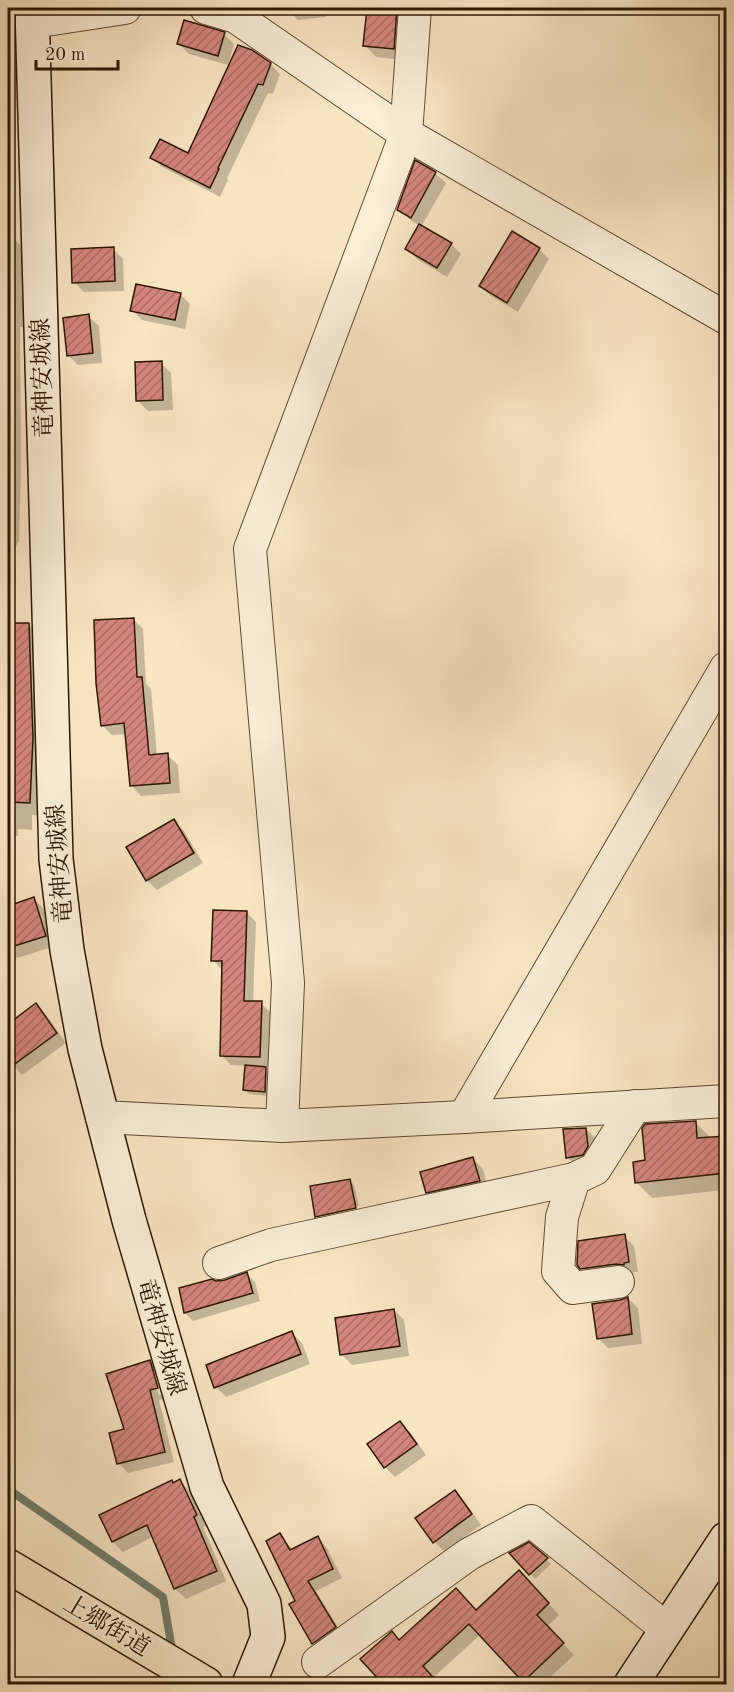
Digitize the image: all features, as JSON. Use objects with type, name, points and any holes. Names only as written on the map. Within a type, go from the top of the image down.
[{"type":"main road","name":"上郷街道","points":[[8,1566],[206,1684]]},
{"type":"street","points":[[32,15],[125,8]]},
{"type":"street","points":[[206,8],[236,16],[406,134],[726,318]]},
{"type":"street","points":[[282,1126],[288,983],[250,549],[406,134],[416,8]]},
{"type":"street","name":"竜神安城線","points":[[32,15],[56,859],[69,961],[85,1049],[129,1220],[207,1487],[264,1604],[268,1637],[249,1684]]},
{"type":"street","points":[[464,1117],[726,668]]},
{"type":"street","points":[[102,1117],[282,1126],[726,1101]]},
{"type":"street","points":[[219,1263],[271,1245],[574,1179],[595,1169],[635,1106]]},
{"type":"street","points":[[574,1179],[562,1217],[558,1271],[573,1288],[618,1282]]},
{"type":"street","points":[[318,1662],[469,1554],[531,1521],[667,1629]]},
{"type":"street","points":[[631,1684],[726,1539]]},
{"type":"building","points":[[367,8],[397,8],[394,49],[363,46]]},
{"type":"building","points":[[184,20],[225,32],[218,56],[177,44]]},
{"type":"building","points":[[238,45],[252,50],[271,63],[263,85],[258,84],[210,188],[150,158],[160,139],[188,153]]},
{"type":"building","points":[[415,160],[436,172],[411,218],[397,210]]},
{"type":"building","points":[[419,224],[452,243],[437,268],[405,249]]},
{"type":"building","points":[[512,231],[540,248],[507,303],[479,286]]},
{"type":"building","points":[[114,247],[115,281],[72,283],[71,249]]},
{"type":"building","points":[[136,284],[181,293],[175,320],[130,311]]},
{"type":"building","points":[[89,314],[93,353],[67,356],[63,318]]},
{"type":"building","points":[[162,361],[163,400],[136,401],[135,362]]},
{"type":"building","points":[[134,618],[137,677],[142,677],[149,755],[168,753],[170,783],[130,786],[124,723],[101,726],[96,683],[94,620]]},
{"type":"building","points":[[8,623],[29,623],[33,738],[30,803],[8,802]]},
{"type":"building","points":[[174,819],[194,853],[146,881],[126,847]]},
{"type":"building","points":[[34,897],[46,936],[8,948],[8,906]]},
{"type":"building","points":[[213,910],[247,911],[244,1001],[262,1001],[260,1057],[220,1056],[222,961],[211,961]]},
{"type":"building","points":[[36,1003],[57,1033],[8,1069],[8,1024]]},
{"type":"building","points":[[245,1065],[266,1067],[265,1092],[243,1090]]},
{"type":"building","points":[[696,1121],[697,1138],[726,1136],[726,1173],[635,1183],[633,1162],[645,1160],[642,1128],[645,1124]]},
{"type":"building","points":[[586,1128],[588,1146],[583,1155],[566,1158],[563,1129]]},
{"type":"building","points":[[473,1157],[480,1181],[426,1193],[420,1172]]},
{"type":"building","points":[[350,1179],[356,1208],[315,1217],[310,1186]]},
{"type":"building","points":[[625,1234],[629,1262],[624,1265],[580,1269],[577,1265],[578,1241]]},
{"type":"building","points":[[247,1272],[253,1293],[184,1313],[179,1288],[212,1279],[225,1280]]},
{"type":"building","points":[[628,1297],[632,1334],[597,1339],[592,1304]]},
{"type":"building","points":[[394,1309],[400,1346],[340,1355],[335,1318]]},
{"type":"building","points":[[292,1331],[301,1354],[214,1388],[206,1365]]},
{"type":"building","points":[[150,1360],[158,1388],[150,1390],[165,1452],[117,1464],[109,1433],[124,1429],[106,1374]]},
{"type":"building","points":[[400,1421],[417,1444],[384,1468],[367,1444]]},
{"type":"building","points":[[180,1479],[197,1515],[194,1517],[217,1571],[174,1589],[147,1525],[112,1542],[99,1515],[172,1480],[173,1483]]},
{"type":"building","points":[[455,1490],[472,1514],[433,1543],[415,1518]]},
{"type":"building","points":[[280,1533],[290,1550],[318,1536],[333,1569],[308,1581],[336,1627],[312,1644],[289,1604],[295,1601],[266,1541]]},
{"type":"building","points":[[529,1542],[548,1558],[529,1575],[509,1553]]},
{"type":"building","points":[[519,1570],[549,1603],[537,1615],[564,1643],[523,1682],[469,1624],[423,1666],[439,1684],[383,1684],[360,1659],[392,1631],[399,1640],[456,1588],[476,1610]]},
{"type":"waterway","points":[[8,1213],[8,1312]]},
{"type":"waterway","points":[[8,1489],[163,1597],[173,1655]]}]
